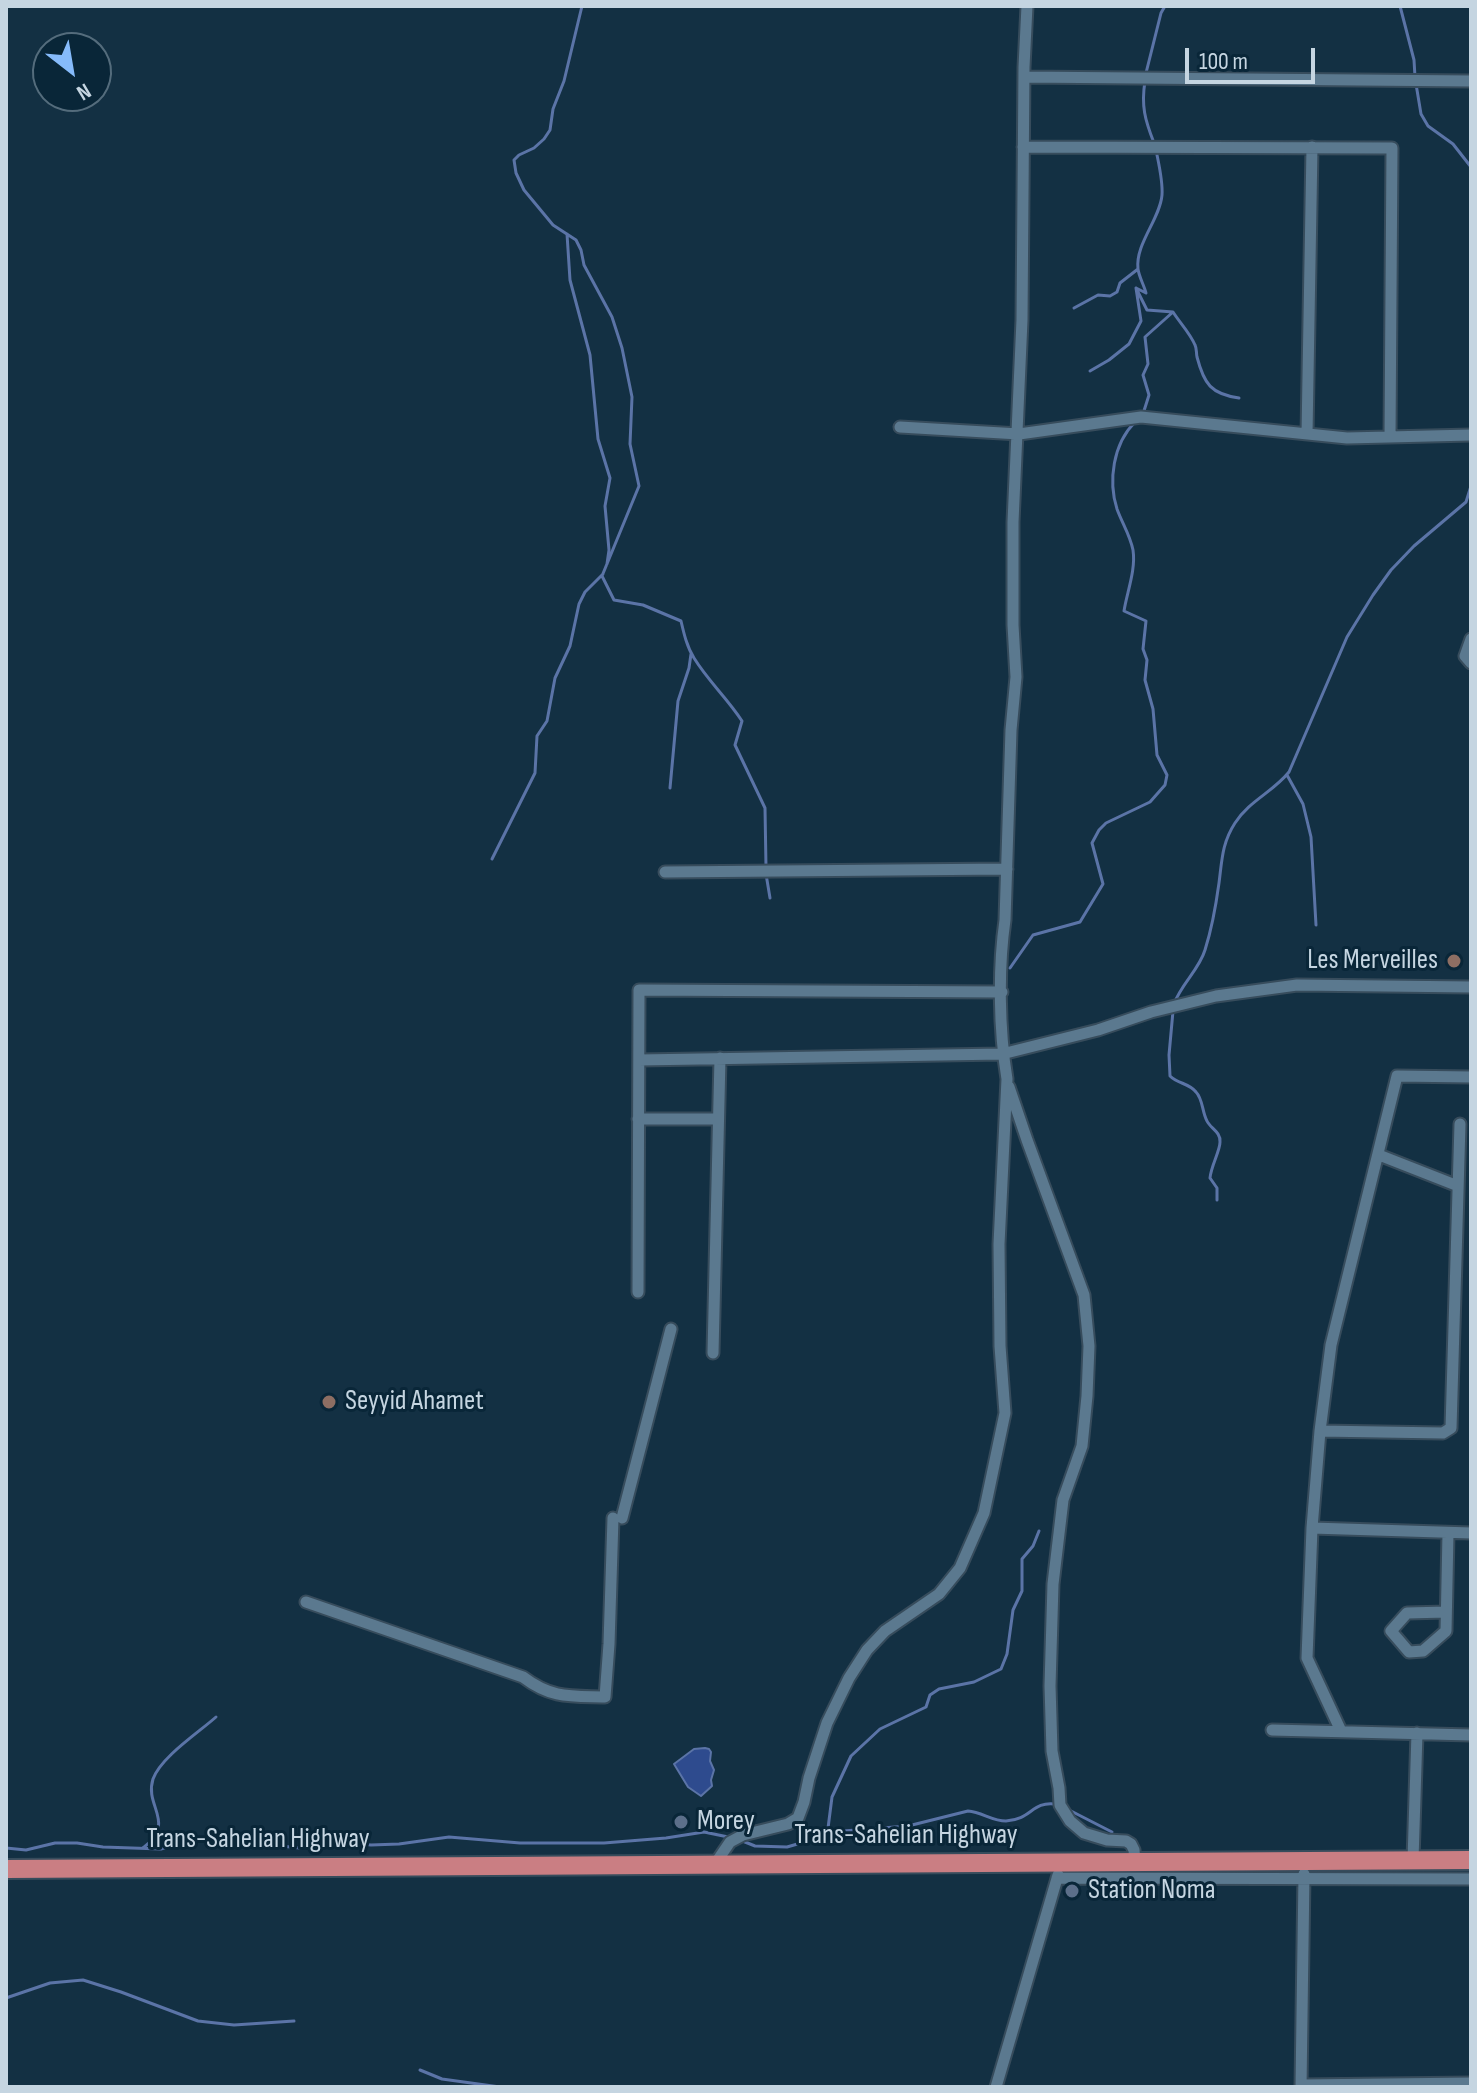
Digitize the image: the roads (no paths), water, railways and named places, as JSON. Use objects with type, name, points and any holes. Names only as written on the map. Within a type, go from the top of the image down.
[{"type":"highway","name":"Trans-Sahelian Highway","points":[[6,1869],[715,1864],[1060,1871],[1135,1862],[1304,1870],[1413,1860],[1471,1860]]},
{"type":"street","points":[[1027,6],[1019,434],[1013,537],[1016,677],[1002,945],[1002,1054],[1027,1140],[1084,1295],[1089,1346],[1082,1446],[1063,1500],[1053,1584],[1052,1751],[1060,1805],[1070,1821],[1084,1833],[1131,1844],[1135,1862]]},
{"type":"street","points":[[1024,77],[1471,81]]},
{"type":"street","points":[[1023,147],[1392,148],[1390,437]]},
{"type":"street","points":[[1307,434],[1312,147]]},
{"type":"street","points":[[900,427],[1019,434],[1141,417],[1347,438],[1471,435]]},
{"type":"street","points":[[1471,639],[1465,656],[1471,663]]},
{"type":"street","points":[[665,872],[1007,869]]},
{"type":"street","points":[[639,1060],[1002,1054],[1216,996],[1297,985],[1471,987]]},
{"type":"street","points":[[638,1292],[639,990],[1002,992]]},
{"type":"street","points":[[713,1353],[720,1058]]},
{"type":"street","points":[[1341,1731],[1307,1658],[1312,1528],[1331,1345],[1397,1076],[1471,1077]]},
{"type":"street","points":[[715,1864],[730,1842],[798,1818],[827,1723],[849,1678],[867,1650],[885,1631],[939,1594],[960,1568],[984,1513],[1005,1413],[1000,1346],[999,1244],[1007,1079]]},
{"type":"street","points":[[638,1119],[718,1119]]},
{"type":"street","points":[[1320,1431],[1443,1433],[1451,1428],[1460,1124]]},
{"type":"street","points":[[1379,1155],[1458,1186]]},
{"type":"street","points":[[306,1602],[523,1677],[559,1696],[605,1697],[618,1518],[671,1329]]},
{"type":"street","points":[[1312,1528],[1471,1533]]},
{"type":"street","points":[[1446,1612],[1407,1613],[1391,1631],[1409,1652],[1423,1651],[1446,1631],[1448,1533]]},
{"type":"street","points":[[1272,1730],[1471,1735]]},
{"type":"street","points":[[1413,1860],[1417,1733]]},
{"type":"street","points":[[1304,1870],[1301,2086],[1471,2083]]},
{"type":"street","points":[[996,2087],[1060,1871],[1304,1870],[1471,1879]]},
{"type":"water","points":[[705,1748],[711,1752],[710,1761],[714,1770],[712,1786],[701,1796],[688,1787],[674,1764],[694,1749]]},
{"type":"waterway","points":[[582,6],[550,130],[534,148],[514,160],[524,190],[553,225],[576,240],[584,265],[612,317],[622,348],[632,397],[630,444],[639,486],[602,576],[614,600],[643,605],[681,621],[694,658],[742,721],[735,745],[765,808],[766,867]]},
{"type":"waterway","points":[[1146,73],[1165,6]]},
{"type":"waterway","points":[[1400,6],[1414,60],[1415,77]]},
{"type":"waterway","points":[[1145,81],[1145,113],[1154,143]]},
{"type":"waterway","points":[[1416,84],[1421,114],[1428,126],[1453,144],[1471,167]]},
{"type":"waterway","points":[[1090,371],[1129,344],[1141,321],[1136,288],[1146,293],[1138,260],[1162,195],[1156,150]]},
{"type":"waterway","points":[[567,234],[570,280],[590,355],[598,439],[610,478],[605,506],[609,550],[607,564]]},
{"type":"waterway","points":[[1074,308],[1098,295],[1110,296],[1117,292],[1120,283],[1138,269]]},
{"type":"waterway","points":[[1136,288],[1147,310],[1173,312],[1145,337],[1148,364],[1143,375],[1149,395],[1143,414]]},
{"type":"waterway","points":[[1173,312],[1193,341],[1206,381],[1222,394],[1239,398]]},
{"type":"waterway","points":[[1010,968],[1033,935],[1080,922],[1103,884],[1092,843],[1099,830],[1106,823],[1150,802],[1165,785],[1167,775],[1157,755],[1153,709],[1145,680],[1147,660],[1143,649],[1146,621],[1124,611],[1134,558],[1130,539],[1117,509],[1113,487],[1117,452],[1135,422]]},
{"type":"waterway","points":[[1174,1004],[1205,950],[1223,852],[1231,830],[1241,815],[1289,772],[1347,637],[1373,595],[1414,546],[1466,502],[1471,486]]},
{"type":"waterway","points":[[492,859],[535,773],[537,736],[547,721],[555,678],[570,646],[579,604],[585,592],[603,574]]},
{"type":"waterway","points":[[670,788],[678,701],[691,654]]},
{"type":"waterway","points":[[1287,775],[1303,804],[1311,837],[1316,925]]},
{"type":"waterway","points":[[766,874],[770,898]]},
{"type":"waterway","points":[[1173,1011],[1170,1076],[1196,1092],[1207,1121],[1219,1135],[1220,1146],[1210,1178],[1217,1188],[1217,1200]]},
{"type":"waterway","points":[[827,1836],[832,1797],[851,1756],[880,1729],[926,1707],[930,1695],[939,1689],[974,1682],[1001,1669],[1007,1654],[1013,1610],[1022,1591],[1022,1559],[1033,1546],[1039,1531]]},
{"type":"waterway","points":[[143,1848],[158,1830],[151,1789],[157,1771],[172,1754],[216,1717]]},
{"type":"waterway","points":[[740,1840],[755,1846],[787,1847],[843,1831],[908,1826],[968,1811],[1001,1821],[1014,1820],[1041,1805],[1055,1804]]},
{"type":"waterway","points":[[1069,1810],[1112,1832]]},
{"type":"waterway","points":[[6,1848],[26,1850],[55,1843],[77,1843],[161,1849],[188,1840],[214,1839],[300,1848],[324,1840],[371,1845],[449,1837],[520,1843],[604,1843],[704,1832],[733,1838]]},
{"type":"waterway","points":[[6,1998],[50,1983],[83,1980],[198,2021],[234,2025],[294,2021]]},
{"type":"waterway","points":[[420,2070],[442,2079],[500,2087]]},
{"type":"place","name":"Les Merveilles","points":[[1454,961]]},
{"type":"place","name":"Seyyid Ahamet","points":[[329,1402]]},
{"type":"place","name":"Morey","points":[[681,1822]]},
{"type":"place","name":"Station Noma","points":[[1072,1891]]}]
